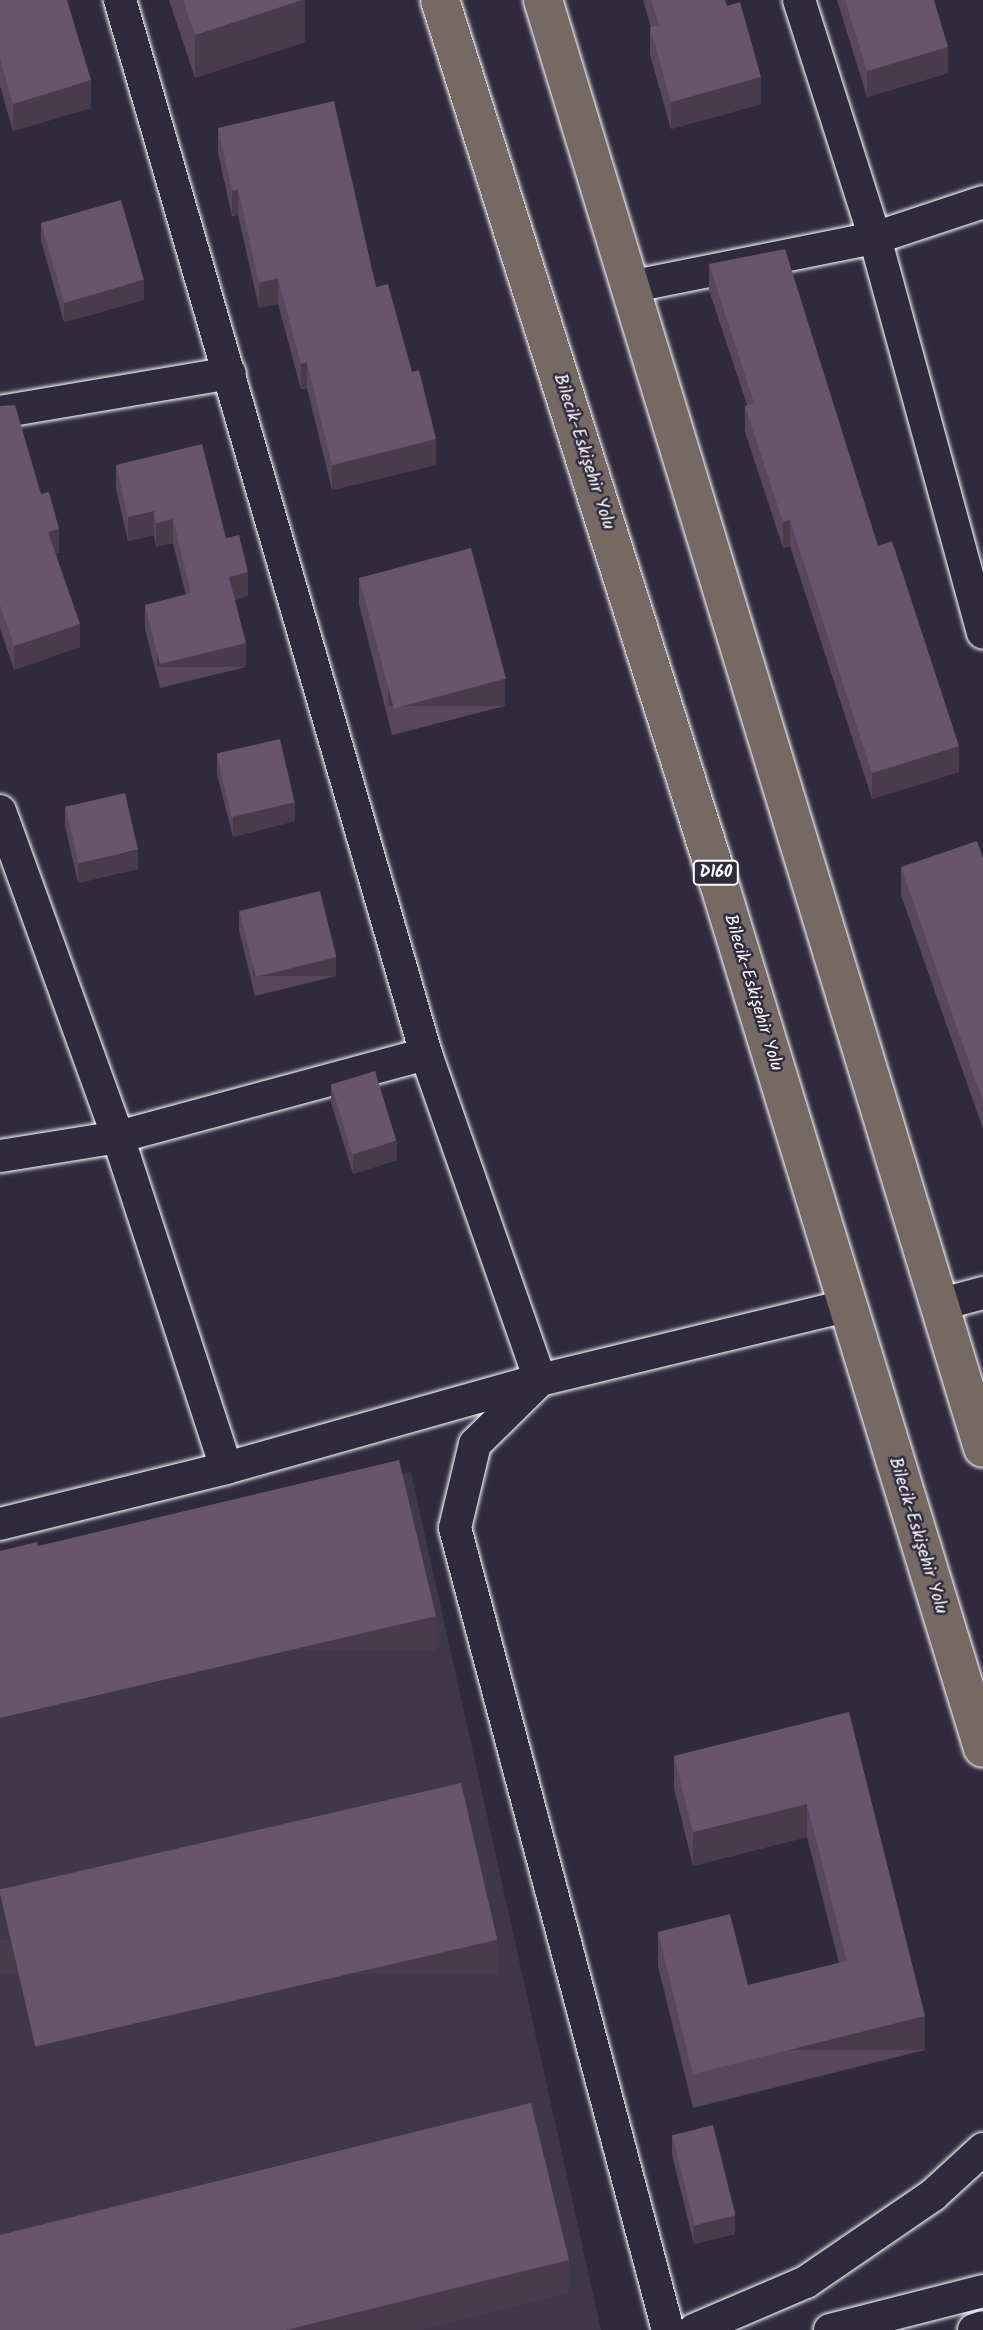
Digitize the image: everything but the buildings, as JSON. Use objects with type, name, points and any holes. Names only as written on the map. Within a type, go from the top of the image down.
[{"type":"main road","name":"Bilecik-Eskişehir Yolu","points":[[440,0],[719,883],[983,1748]]},
{"type":"main road","points":[[543,0],[983,1448]]},
{"type":"street","points":[[120,0],[426,1054],[540,1380]]},
{"type":"street","points":[[799,0],[875,238],[983,632]]},
{"type":"street","points":[[629,287],[875,238],[983,202]]},
{"type":"street","points":[[0,412],[230,373]]},
{"type":"street","points":[[0,811],[118,1137],[226,1468]]},
{"type":"street","points":[[0,1156],[118,1137],[426,1054]]},
{"type":"street","points":[[938,1305],[983,1293]]},
{"type":"street","points":[[0,1524],[226,1468],[540,1380],[846,1306]]},
{"type":"street","points":[[540,1380],[475,1444],[456,1528],[668,2330]]},
{"type":"street","points":[[694,2330],[806,2282],[933,2195],[983,2149]]},
{"type":"street","points":[[830,2330],[983,2291]]},
{"type":"street","points":[[974,2330],[983,2328]]},
{"type":"shaded area","points":[[411,1472],[601,2330],[0,2330],[0,1571]]}]
